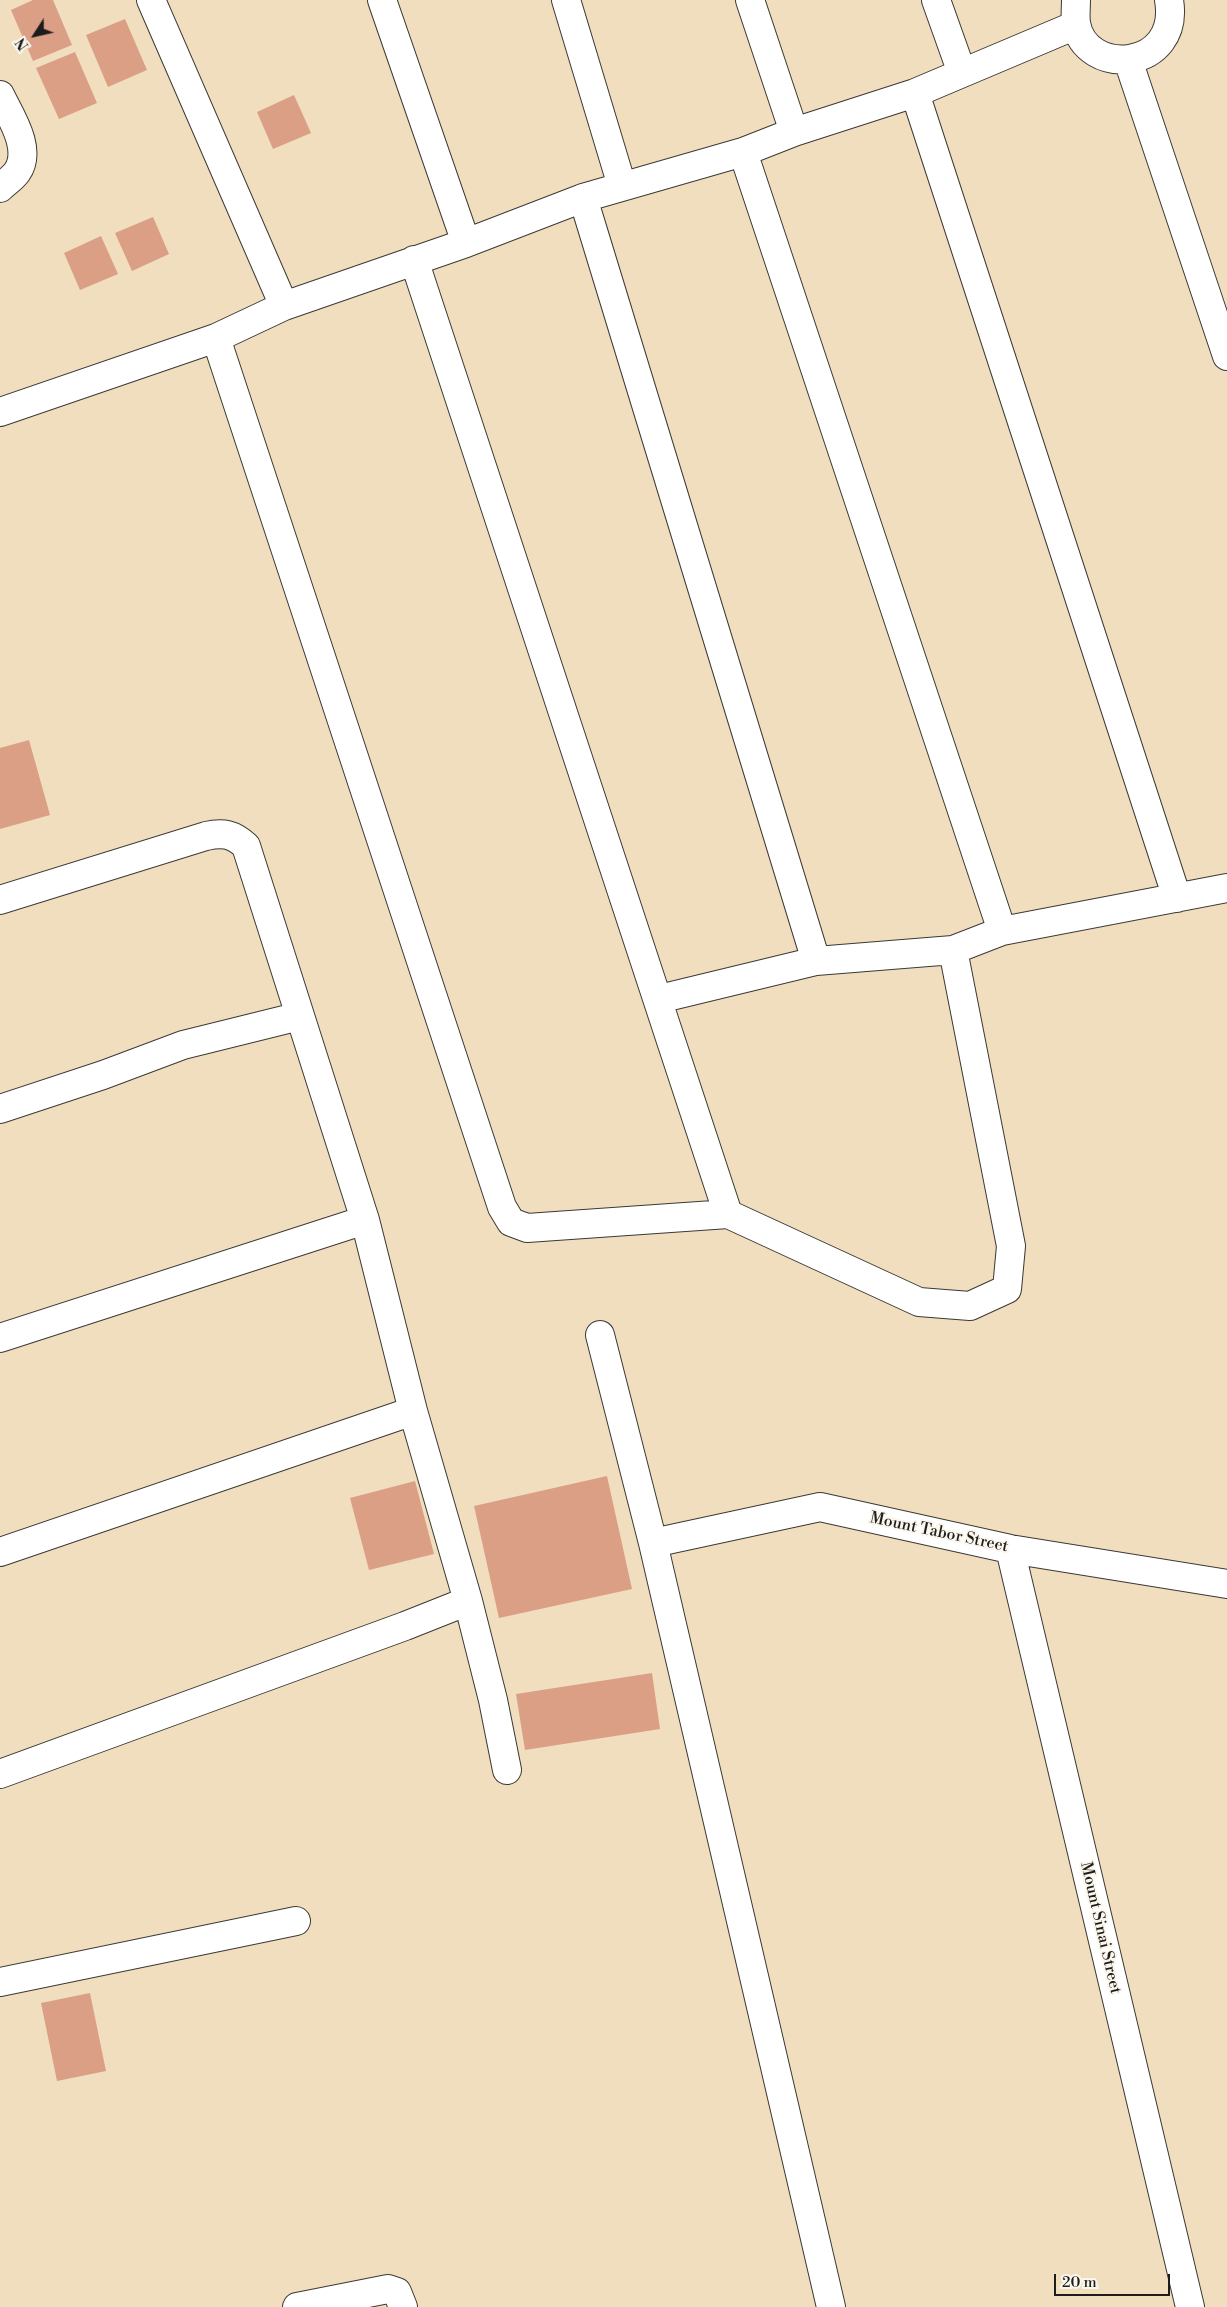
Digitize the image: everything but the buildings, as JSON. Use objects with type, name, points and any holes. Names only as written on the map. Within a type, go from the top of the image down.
[{"type":"street","points":[[151,0],[284,306]]},
{"type":"street","points":[[382,0],[466,243]]},
{"type":"street","points":[[566,0],[622,186]]},
{"type":"street","points":[[750,0],[794,132]]},
{"type":"street","points":[[936,0],[962,73]]},
{"type":"street","points":[[0,412],[216,338],[284,306],[466,243],[583,198],[743,152],[794,132],[915,93],[962,73],[1076,12],[1084,40],[1096,52],[1111,59],[1128,60],[1147,54],[1162,40],[1170,22],[1170,0]]},
{"type":"street","points":[[1128,60],[1216,280],[1227,356]]},
{"type":"street","points":[[915,93],[1177,898]]},
{"type":"street","points":[[0,95],[17,130],[24,155],[17,172],[0,188]]},
{"type":"street","points":[[743,152],[1002,931]]},
{"type":"street","points":[[583,198],[816,961]]},
{"type":"street","points":[[414,260],[659,999],[728,1214]]},
{"type":"street","points":[[216,338],[502,1207],[511,1222],[527,1228],[728,1214],[919,1302],[970,1306],[1006,1289],[1011,1246],[953,950]]},
{"type":"street","points":[[0,900],[219,833],[236,836],[246,846],[365,1220],[413,1411],[468,1600],[493,1700],[507,1770]]},
{"type":"street","points":[[659,999],[816,961],[953,950],[1002,931],[1227,888]]},
{"type":"street","points":[[0,1109],[103,1076],[183,1045],[300,1016]]},
{"type":"street","points":[[0,1338],[365,1220]]},
{"type":"street","points":[[600,1335],[653,1543],[831,2307]]},
{"type":"street","points":[[0,1552],[413,1411]]},
{"type":"street","name":"Mount Tabor Street","points":[[653,1543],[820,1507],[1010,1549],[1227,1584]]},
{"type":"street","name":"Mount Sinai Street","points":[[1010,1549],[1190,2307]]},
{"type":"street","points":[[0,1774],[405,1626],[468,1600]]},
{"type":"street","points":[[0,1982],[296,1921]]},
{"type":"street","points":[[297,2307],[388,2289],[397,2292],[403,2307]]}]
